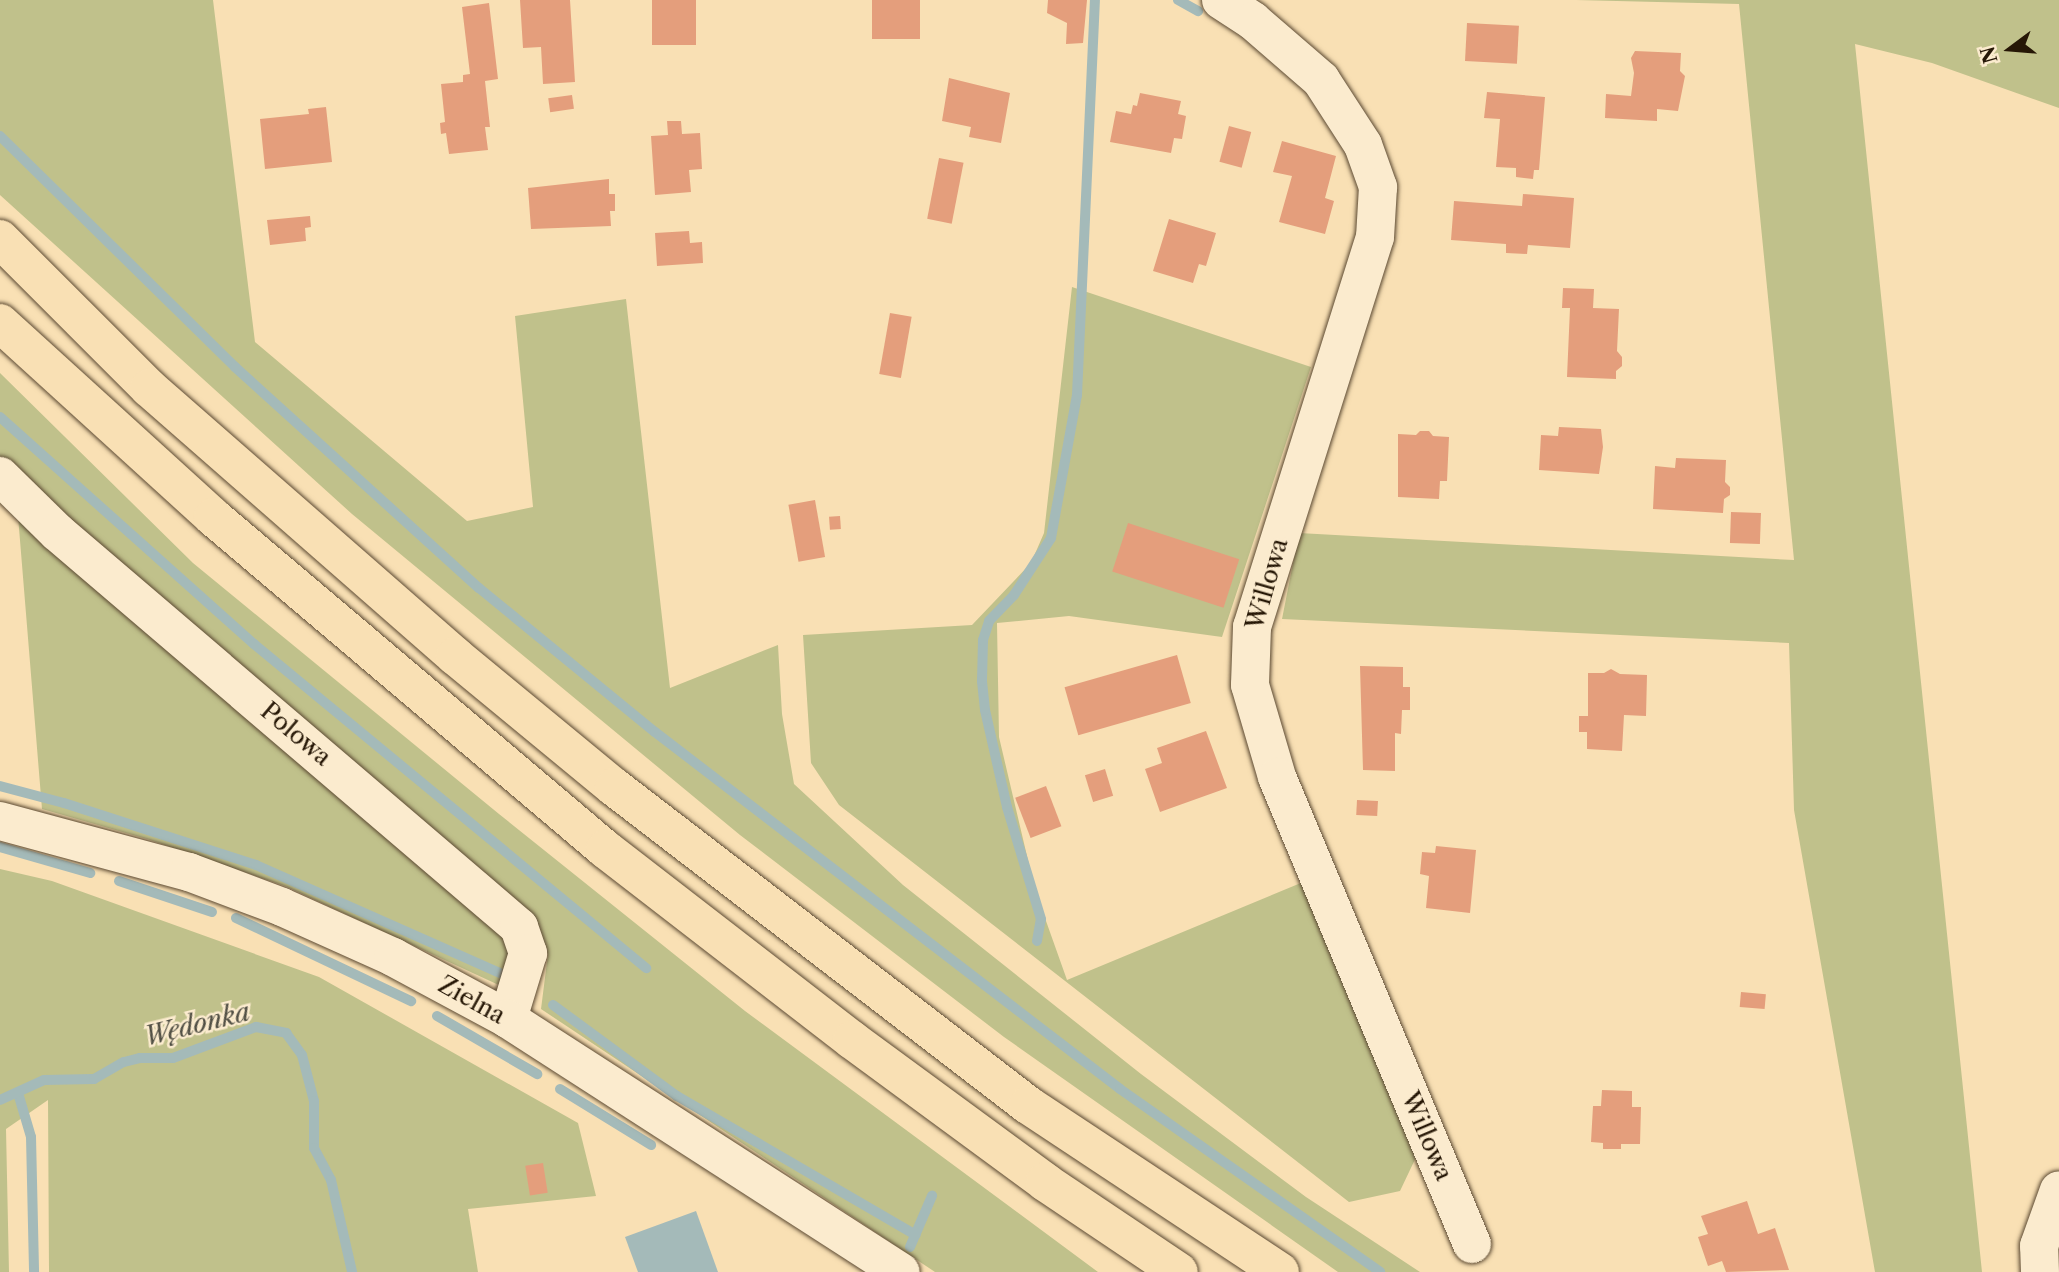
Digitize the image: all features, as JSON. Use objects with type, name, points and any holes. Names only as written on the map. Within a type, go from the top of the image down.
[{"type":"highway","points":[[0,239],[149,388],[455,656],[614,787],[1028,1105],[1280,1272]]},
{"type":"highway","points":[[0,323],[213,517],[604,849],[873,1056],[1045,1182],[1179,1272]]},
{"type":"street","name":"Willowa","points":[[1221,0],[1253,21],[1321,80],[1363,145],[1378,187],[1375,236],[1252,627],[1250,685],[1277,777],[1472,1244]]},
{"type":"street","name":"Polowa","points":[[0,476],[57,532],[519,927],[528,953],[508,1019]]},
{"type":"street","name":"Zielna","points":[[0,821],[189,872],[282,907],[393,957],[508,1019],[900,1272]]},
{"type":"street","points":[[2040,1272],[2039,1246],[2059,1190]]},
{"type":"green space","points":[[0,0],[213,0],[255,342],[467,521],[533,507],[515,316],[626,299],[670,688],[778,645],[782,714],[794,784],[903,885],[1141,1074],[1306,1197],[1420,1272],[1338,1272],[1004,1037],[740,835],[352,514],[0,195]]},
{"type":"green space","points":[[1576,0],[2059,0],[2059,108],[1932,63],[1855,44],[1982,1272],[1875,1272],[1794,810],[1789,643],[1282,619],[1299,533],[1794,560],[1739,4]]},
{"type":"green space","points":[[1072,287],[1311,367],[1222,637],[1069,616],[997,623],[999,737],[1035,890],[1067,980],[1308,880],[1419,1151],[1400,1191],[1349,1202],[839,805],[811,763],[803,635],[972,625],[1031,563],[1044,533]]},
{"type":"green space","points":[[0,373],[193,563],[499,814],[745,1011],[1098,1272],[935,1272],[541,1009],[548,954],[530,918],[0,458]]},
{"type":"green space","points":[[18,516],[508,934],[518,967],[503,987],[285,886],[147,839],[42,809]]},
{"type":"green space","points":[[0,869],[52,881],[319,977],[578,1123],[596,1196],[468,1209],[478,1272],[49,1272],[48,1100],[6,1129],[9,1272],[0,1272]]},
{"type":"shaded area","points":[[696,1211],[718,1272],[638,1272],[625,1237]]},
{"type":"building","points":[[520,0],[570,0],[575,82],[543,84],[541,47],[523,48]]},
{"type":"building","points":[[652,0],[696,0],[696,45],[652,45]]},
{"type":"building","points":[[872,0],[920,0],[920,39],[872,39]]},
{"type":"building","points":[[1048,0],[1087,0],[1083,43],[1066,44],[1067,23],[1047,13]]},
{"type":"building","points":[[489,3],[498,79],[485,81],[490,127],[485,127],[488,150],[449,154],[446,133],[441,134],[440,123],[445,122],[441,84],[463,82],[463,75],[470,74],[462,7]]},
{"type":"building","points":[[1467,23],[1519,26],[1517,64],[1465,61]]},
{"type":"building","points":[[1635,51],[1681,53],[1680,71],[1685,76],[1678,111],[1657,109],[1657,121],[1605,118],[1606,94],[1631,96],[1634,73],[1631,58]]},
{"type":"building","points":[[949,78],[1010,93],[1001,143],[969,137],[971,127],[942,121]]},
{"type":"building","points":[[1487,92],[1545,97],[1539,170],[1534,170],[1533,179],[1516,177],[1516,168],[1496,167],[1500,119],[1484,118]]},
{"type":"building","points":[[1140,93],[1181,101],[1178,114],[1186,116],[1182,139],[1174,138],[1171,153],[1110,142],[1116,111],[1131,114],[1133,105],[1137,106]]},
{"type":"building","points":[[572,95],[574,109],[550,112],[548,98]]},
{"type":"building","points":[[326,107],[332,162],[265,169],[260,119],[309,114],[308,109]]},
{"type":"building","points":[[667,121],[681,121],[682,134],[700,133],[702,169],[689,170],[691,192],[655,195],[651,136],[668,135]]},
{"type":"building","points":[[1229,126],[1251,132],[1242,168],[1219,162]]},
{"type":"building","points":[[1282,141],[1336,156],[1325,198],[1334,201],[1325,234],[1279,222],[1292,176],[1273,172]]},
{"type":"building","points":[[939,158],[964,163],[952,224],[927,219]]},
{"type":"building","points":[[609,179],[609,194],[615,194],[615,211],[610,211],[611,226],[531,229],[528,188]]},
{"type":"building","points":[[1523,194],[1574,198],[1570,248],[1528,245],[1527,254],[1506,253],[1506,244],[1451,240],[1454,201],[1522,206]]},
{"type":"building","points":[[310,216],[311,227],[305,228],[306,241],[270,245],[267,220]]},
{"type":"building","points":[[1169,219],[1216,233],[1206,266],[1199,264],[1193,283],[1153,271]]},
{"type":"building","points":[[689,231],[690,243],[702,242],[703,263],[657,266],[655,233]]},
{"type":"building","points":[[1563,288],[1594,289],[1593,308],[1619,309],[1617,351],[1622,357],[1622,366],[1616,371],[1616,379],[1567,377],[1570,308],[1562,308]]},
{"type":"building","points":[[890,313],[912,317],[901,378],[879,374]]},
{"type":"building","points":[[1559,427],[1601,429],[1603,447],[1599,474],[1539,470],[1541,435],[1558,436]]},
{"type":"building","points":[[1420,431],[1429,431],[1433,436],[1449,437],[1447,481],[1440,481],[1439,499],[1398,497],[1398,434],[1416,435]]},
{"type":"building","points":[[1676,458],[1726,460],[1725,482],[1730,487],[1730,495],[1724,499],[1723,513],[1653,509],[1655,466],[1675,468]]},
{"type":"building","points":[[815,500],[825,557],[798,562],[788,505]]},
{"type":"building","points":[[1731,512],[1761,513],[1760,544],[1730,543]]},
{"type":"building","points":[[840,516],[841,529],[830,530],[829,517]]},
{"type":"building","points":[[1128,523],[1239,559],[1224,608],[1112,572]]},
{"type":"building","points":[[1177,655],[1191,703],[1078,735],[1065,687]]},
{"type":"building","points":[[1360,666],[1403,667],[1403,687],[1410,687],[1410,710],[1402,710],[1401,734],[1395,733],[1395,771],[1363,770]]},
{"type":"building","points":[[1611,669],[1620,674],[1647,675],[1646,716],[1624,715],[1622,751],[1587,749],[1587,732],[1579,732],[1579,716],[1588,716],[1588,673],[1604,673]]},
{"type":"building","points":[[1206,731],[1227,788],[1160,812],[1145,769],[1162,763],[1157,748]]},
{"type":"building","points":[[1105,769],[1113,796],[1093,802],[1085,775]]},
{"type":"building","points":[[1046,786],[1061,826],[1031,838],[1015,798]]},
{"type":"building","points":[[1357,800],[1378,801],[1377,816],[1356,815]]},
{"type":"building","points":[[1436,846],[1476,850],[1470,913],[1426,908],[1429,876],[1420,874],[1422,852],[1435,853]]},
{"type":"building","points":[[1741,992],[1766,994],[1765,1009],[1740,1007]]},
{"type":"building","points":[[1602,1090],[1632,1091],[1632,1107],[1641,1107],[1640,1144],[1621,1144],[1621,1149],[1603,1149],[1603,1143],[1591,1142],[1593,1106],[1601,1106]]},
{"type":"building","points":[[543,1163],[548,1193],[530,1195],[525,1166]]},
{"type":"building","points":[[1747,1201],[1758,1234],[1775,1228],[1789,1270],[1726,1272],[1722,1261],[1708,1266],[1698,1237],[1708,1234],[1701,1216]]},
{"type":"waterway","points":[[1037,941],[1041,919],[1007,807],[985,710],[982,681],[983,640],[989,621],[1014,595],[1051,538],[1077,395],[1095,0]]},
{"type":"waterway","points":[[1178,0],[1198,11]]},
{"type":"waterway","points":[[0,136],[235,367],[479,588],[655,732],[1120,1089],[1380,1272]]},
{"type":"waterway","points":[[0,417],[254,644],[646,968]]},
{"type":"waterway","points":[[0,786],[64,803],[256,865],[504,975]]},
{"type":"waterway","points":[[0,847],[90,873]]},
{"type":"waterway","points":[[119,881],[212,912]]},
{"type":"waterway","points":[[236,918],[411,1001]]},
{"type":"waterway","points":[[553,1005],[677,1096],[916,1235]]},
{"type":"waterway","points":[[437,1016],[537,1074]]},
{"type":"waterway","name":"Wędonka","points":[[0,1100],[44,1080],[94,1079],[124,1062],[140,1058],[173,1058],[256,1027],[286,1033],[302,1055],[314,1101],[314,1148],[331,1180],[352,1272]]},
{"type":"waterway","points":[[560,1089],[651,1145]]},
{"type":"waterway","points":[[18,1093],[31,1137],[34,1272]]},
{"type":"waterway","points":[[910,1247],[932,1196]]}]
